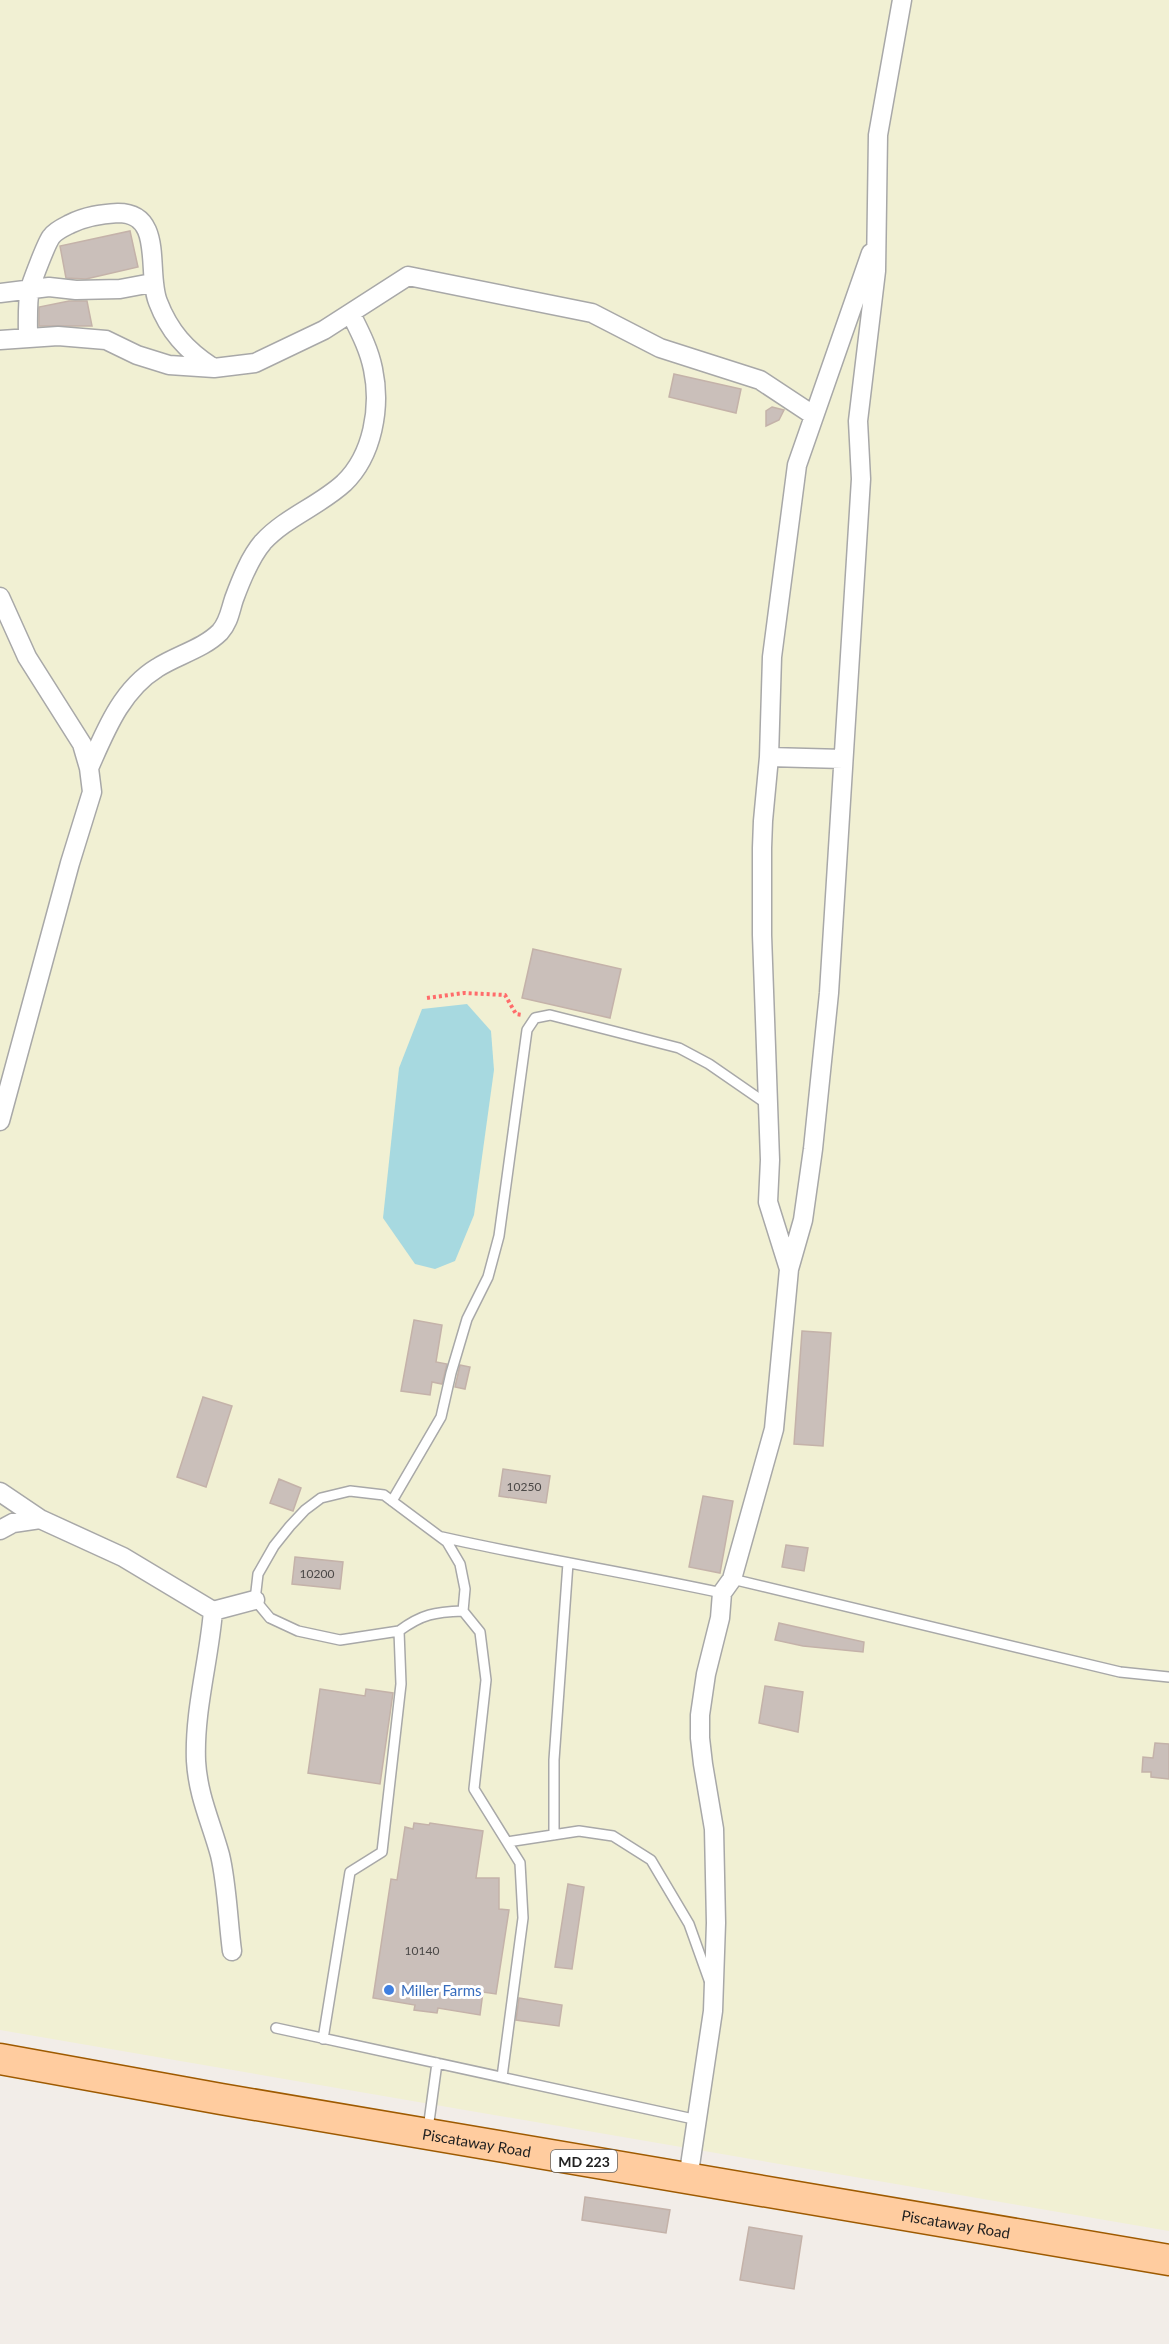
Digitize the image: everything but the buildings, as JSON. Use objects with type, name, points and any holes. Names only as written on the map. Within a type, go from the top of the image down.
[{"type":"main road","name":"Piscataway Road","points":[[0,2059],[1169,2260]]},
{"type":"street","points":[[688,2179],[714,1994],[716,1863],[714,1829],[700,1738],[700,1715],[706,1674],[727,1586],[774,1429],[789,1269],[803,1220],[814,1138],[829,993],[861,479],[858,421],[876,271],[878,135],[902,0]]},
{"type":"street","points":[[28,338],[30,289],[51,237],[64,226],[82,218],[103,214],[131,213],[143,222],[153,252],[152,283],[157,301],[177,340],[214,368]]},
{"type":"street","points":[[789,1269],[768,1202],[770,1160],[766,1104],[762,859],[769,757],[772,657],[797,465],[878,232]]},
{"type":"street","points":[[0,340],[58,336],[106,340],[137,355],[169,365],[214,368],[255,363],[351,314],[408,276],[592,313],[660,348],[760,380],[813,415]]},
{"type":"street","points":[[0,293],[49,287],[76,290],[120,289],[152,283]]},
{"type":"street","points":[[89,768],[106,728],[126,697],[141,681],[155,669],[204,644],[219,632],[228,620],[248,566],[261,543],[283,523],[317,503],[344,483],[358,466],[370,439],[376,398],[373,370],[366,345],[351,314]]},
{"type":"street","points":[[0,597],[27,657],[82,744],[89,768],[92,792],[67,874],[0,1121]]},
{"type":"street","points":[[769,757],[843,759]]},
{"type":"street","points":[[0,1492],[39,1519],[123,1557],[213,1611],[255,1600]]},
{"type":"street","points":[[0,1530],[13,1523],[39,1519]]},
{"type":"street","points":[[213,1611],[199,1698],[196,1759],[203,1807],[220,1857],[232,1951]]},
{"type":"lane","points":[[392,1502],[441,1417],[467,1319],[488,1277],[499,1236],[527,1030],[535,1018],[550,1015],[679,1048],[709,1064],[766,1104]]},
{"type":"lane","points":[[463,1611],[438,1612],[415,1619],[399,1631],[340,1640],[298,1631],[270,1618],[255,1600],[258,1574],[274,1546],[305,1510],[321,1498],[350,1491],[384,1496],[447,1542],[460,1564],[465,1589],[463,1611],[480,1632],[486,1680],[474,1789],[520,1863],[523,1918],[502,2077]]},
{"type":"lane","points":[[439,1536],[568,1563],[727,1586],[1120,1672],[1169,1677]]},
{"type":"lane","points":[[554,1835],[554,1760],[568,1563]]},
{"type":"lane","points":[[323,2039],[350,1872],[382,1852],[401,1684],[399,1631]]},
{"type":"lane","points":[[507,1842],[579,1831],[613,1836],[651,1860],[689,1924],[714,1994]]},
{"type":"lane","points":[[276,2028],[698,2120]]},
{"type":"lane","points":[[428,2134],[437,2063]]},
{"type":"path","points":[[427,998],[464,993],[505,995],[516,1014],[535,1018]]},
{"type":"green space","points":[[0,0],[1169,0],[1169,2231],[0,2030]]},
{"type":"water","points":[[467,1004],[491,1031],[494,1070],[474,1215],[455,1261],[435,1269],[415,1264],[383,1218],[399,1068],[422,1009]]},
{"type":"place","name":"Miller Farms","points":[[389,1990]]}]
